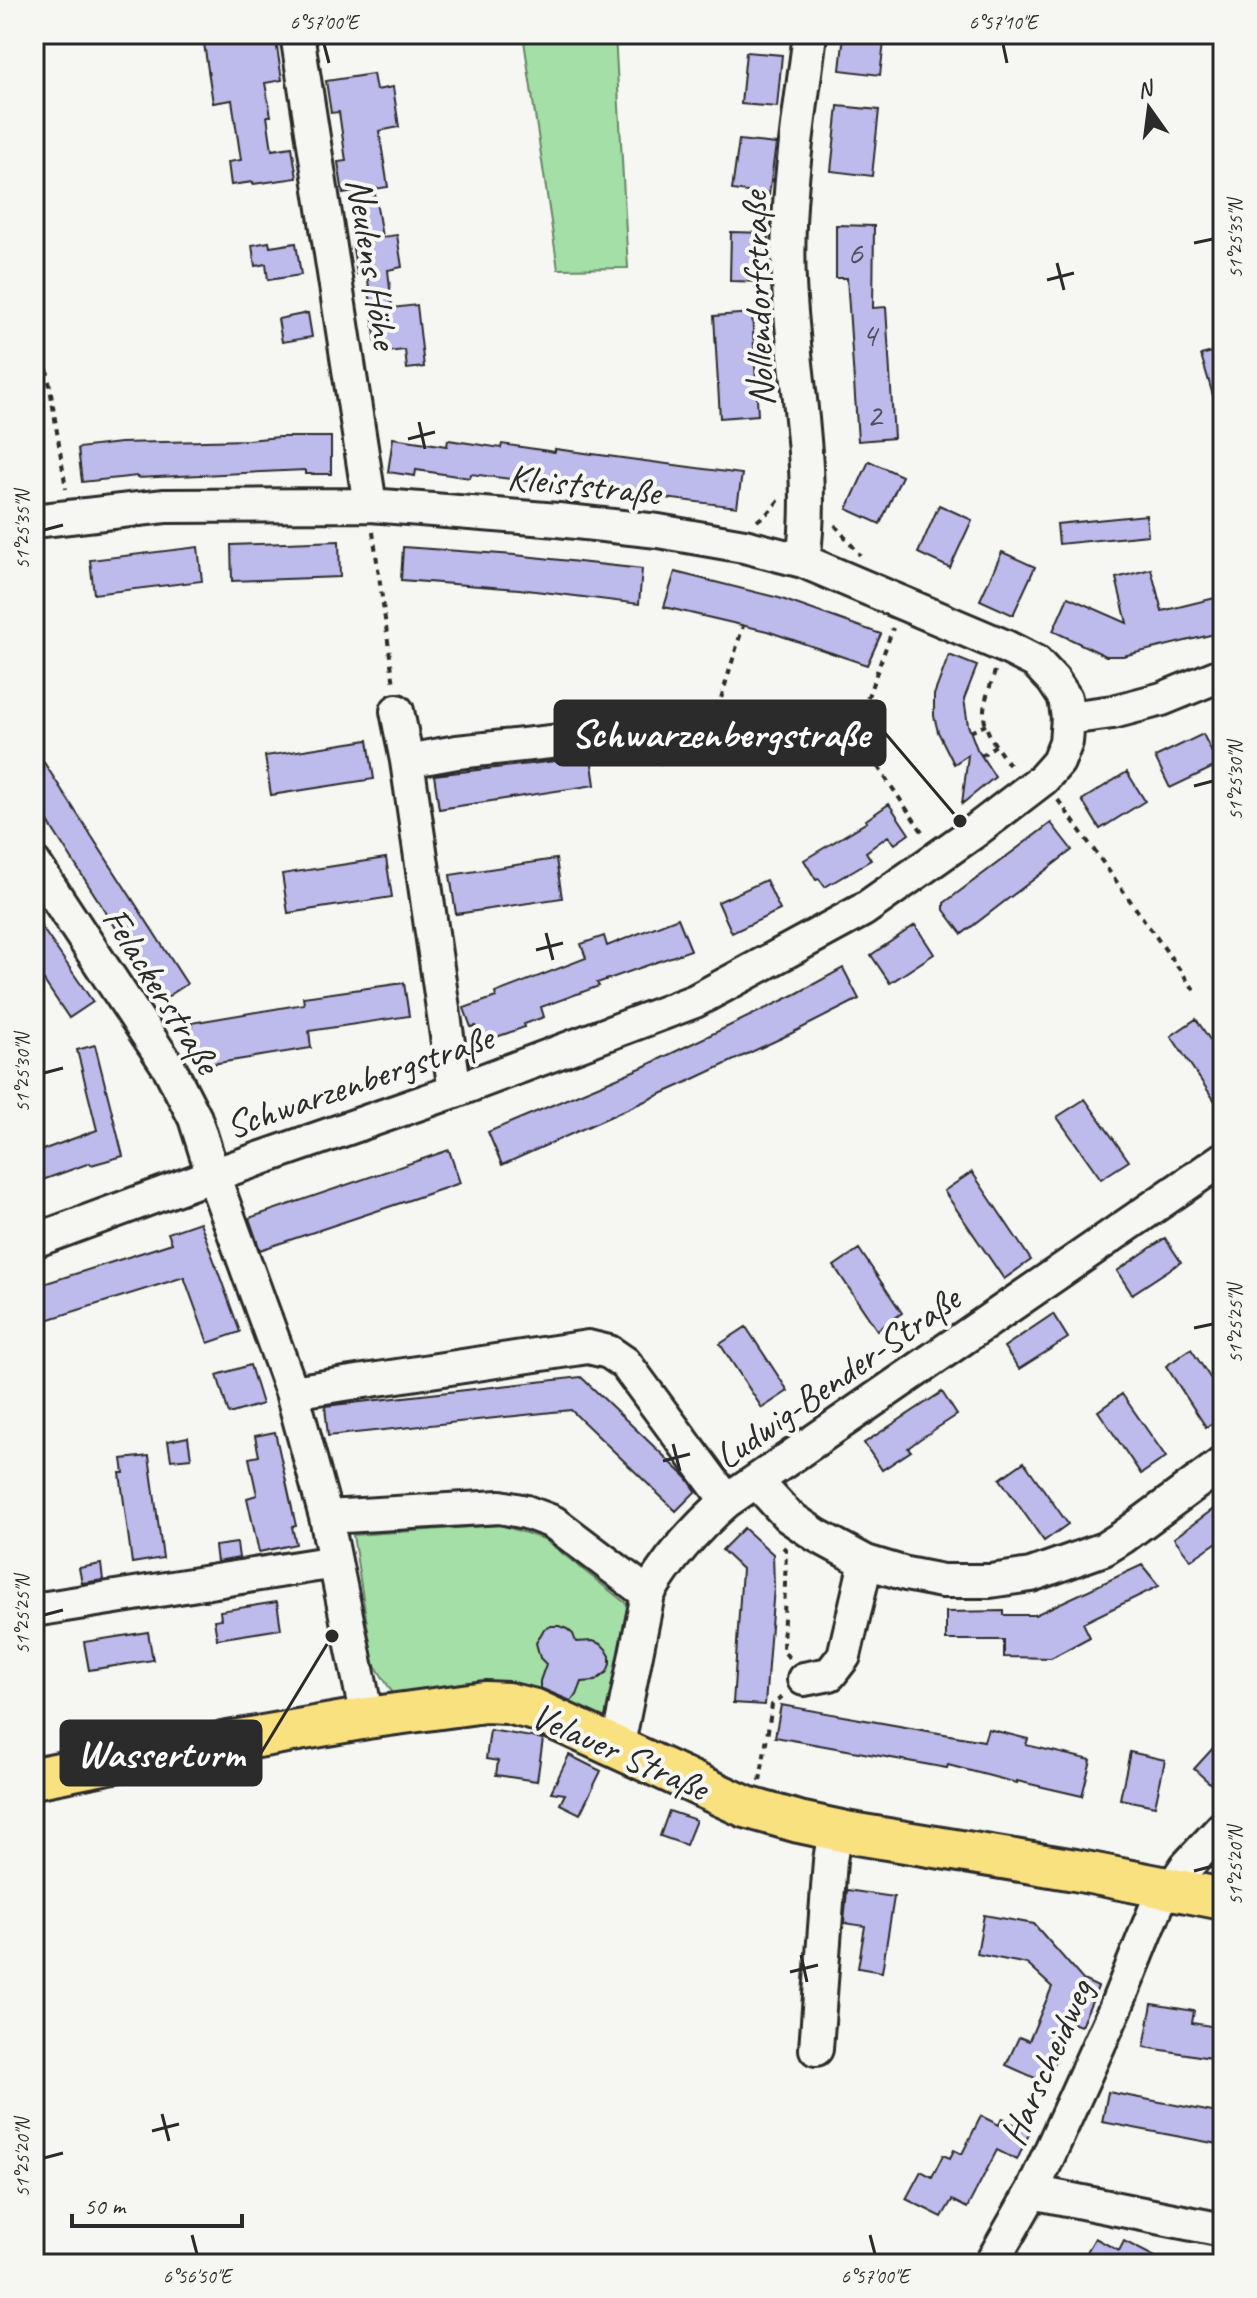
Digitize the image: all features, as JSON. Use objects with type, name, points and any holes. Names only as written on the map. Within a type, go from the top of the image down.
[{"type":"main road","name":"Velauer Straße","points":[[34,1778],[367,1718],[485,1702],[507,1703],[535,1710],[746,1807],[835,1829],[1223,1899]]},
{"type":"street","name":"Neulens Höhe","points":[[297,34],[371,517]]},
{"type":"street","name":"Nollendorfstraße","points":[[803,561],[808,490],[789,281],[789,212],[810,34]]},
{"type":"street","name":"Kleiststraße","points":[[34,521],[165,506],[371,517],[558,520],[658,531],[744,546],[803,561],[1036,662],[1065,698],[1068,718]]},
{"type":"street","points":[[1030,789],[1058,762],[1066,742],[1068,718],[1113,712],[1162,699],[1223,674]]},
{"type":"street","points":[[397,711],[455,1091]]},
{"type":"street","points":[[407,761],[457,752],[588,738]]},
{"type":"street","name":"Schwarzenbergstraße","points":[[34,1241],[455,1091],[695,1001],[863,910],[1030,789]]},
{"type":"street","name":"Felackerstraße","points":[[34,863],[170,1069],[195,1118],[292,1392],[326,1517],[367,1718]]},
{"type":"street","name":"Ludwig-Bender-Straße","points":[[617,1749],[648,1594],[661,1572],[699,1525],[727,1501],[1223,1159]]},
{"type":"street","points":[[292,1392],[588,1347],[609,1352],[625,1363],[727,1501]]},
{"type":"street","points":[[756,1481],[788,1516],[866,1562],[942,1581],[990,1581],[1031,1575],[1104,1549],[1223,1463]]},
{"type":"street","points":[[326,1517],[500,1507],[526,1512],[553,1522],[648,1594]]},
{"type":"street","points":[[34,1610],[335,1562]]},
{"type":"street","points":[[804,1679],[830,1674],[844,1656],[866,1562]]},
{"type":"street","name":"Harscheidweg","points":[[991,2264],[1032,2192],[1115,2009],[1163,1887],[1223,1827]]},
{"type":"street","points":[[816,2049],[835,1829]]},
{"type":"street","points":[[1032,2192],[1223,2230]]},
{"type":"path","points":[[34,286],[70,516]]},
{"type":"path","points":[[744,546],[749,528],[770,511],[788,486],[793,467],[805,466]]},
{"type":"path","points":[[831,516],[845,540],[870,569],[863,585]]},
{"type":"path","points":[[371,517],[397,711]]},
{"type":"path","points":[[855,733],[896,620]]},
{"type":"path","points":[[709,756],[709,738],[743,626]]},
{"type":"path","points":[[995,671],[984,710],[986,725],[996,745],[1030,789]]},
{"type":"path","points":[[970,732],[986,725]]},
{"type":"path","points":[[588,738],[658,763],[855,733]]},
{"type":"path","points":[[855,733],[928,840]]},
{"type":"path","points":[[981,756],[996,745]]},
{"type":"path","points":[[1064,807],[1195,991]]},
{"type":"path","points":[[759,1787],[772,1705],[804,1679],[783,1650],[786,1550],[773,1537],[788,1516]]},
{"type":"green space","points":[[523,34],[615,34],[628,268],[558,269]]},
{"type":"green space","points":[[501,1525],[544,1539],[628,1605],[612,1731],[399,1703],[373,1662],[353,1535]]},
{"type":"building","points":[[275,34],[282,80],[265,83],[271,116],[267,116],[272,150],[292,147],[297,178],[231,185],[228,162],[241,160],[232,100],[213,103],[203,37]]},
{"type":"building","points":[[844,34],[885,34],[880,75],[840,70]]},
{"type":"building","points":[[746,52],[782,55],[777,107],[741,104]]},
{"type":"building","points":[[373,74],[376,90],[393,87],[399,127],[379,131],[388,187],[374,189],[382,237],[397,235],[402,267],[388,270],[392,308],[417,305],[424,367],[407,369],[405,350],[377,353],[367,272],[357,274],[352,242],[360,241],[353,192],[343,194],[338,162],[346,161],[339,112],[331,113],[326,81]]},
{"type":"building","points":[[838,106],[879,110],[872,176],[831,171]]},
{"type":"building","points":[[739,140],[776,144],[769,195],[732,190]]},
{"type":"building","points":[[836,225],[874,226],[873,308],[886,307],[894,438],[858,441],[847,278],[836,278]]},
{"type":"building","points":[[731,232],[768,233],[767,282],[730,281]]},
{"type":"building","points":[[269,242],[270,247],[296,243],[301,275],[268,280],[266,264],[255,266],[252,245]]},
{"type":"building","points":[[308,313],[312,337],[282,342],[278,319]]},
{"type":"building","points":[[752,313],[758,415],[720,418],[714,316]]},
{"type":"building","points":[[1223,349],[1223,411],[1218,412],[1201,355]]},
{"type":"building","points":[[331,437],[331,474],[305,474],[305,470],[137,476],[82,482],[78,448],[120,443]]},
{"type":"building","points":[[393,438],[447,446],[448,440],[501,448],[502,444],[555,452],[555,449],[742,474],[737,507],[471,474],[470,478],[416,470],[415,476],[388,472]]},
{"type":"building","points":[[869,461],[902,476],[880,524],[847,509]]},
{"type":"building","points":[[939,505],[972,520],[950,568],[918,553]]},
{"type":"building","points":[[1146,515],[1148,535],[1059,544],[1057,524]]},
{"type":"building","points":[[339,541],[340,577],[232,581],[231,545]]},
{"type":"building","points":[[198,547],[202,581],[94,594],[90,560]]},
{"type":"building","points":[[403,547],[642,569],[639,604],[519,589],[401,580]]},
{"type":"building","points":[[1002,552],[1035,567],[1013,615],[980,600]]},
{"type":"building","points":[[1151,569],[1162,611],[1223,596],[1223,632],[1123,656],[1106,656],[1053,631],[1068,597],[1127,623],[1116,578]]},
{"type":"building","points":[[675,572],[779,598],[881,634],[867,665],[767,631],[664,607]]},
{"type":"building","points":[[949,655],[977,666],[964,699],[968,725],[977,749],[995,777],[962,804],[968,755],[954,764],[938,732],[934,716],[934,695]]},
{"type":"building","points":[[1203,734],[1218,765],[1170,788],[1155,757]]},
{"type":"building","points":[[368,740],[374,779],[271,795],[265,756]]},
{"type":"building","points":[[34,747],[187,984],[162,1000],[34,800]]},
{"type":"building","points":[[591,757],[595,785],[439,809],[434,775]]},
{"type":"building","points":[[1127,772],[1145,801],[1100,829],[1082,800]]},
{"type":"building","points":[[889,804],[909,834],[895,844],[888,836],[866,852],[871,860],[825,887],[819,879],[816,880],[804,860],[867,822]]},
{"type":"building","points":[[1051,823],[1072,850],[962,934],[944,910],[944,903]]},
{"type":"building","points":[[386,858],[392,897],[288,913],[282,874]]},
{"type":"building","points":[[556,859],[562,898],[456,914],[450,875]]},
{"type":"building","points":[[766,880],[780,910],[732,933],[718,902]]},
{"type":"building","points":[[34,916],[93,1002],[69,1018],[34,966]]},
{"type":"building","points":[[678,918],[691,950],[597,983],[599,986],[541,1007],[544,1017],[524,1024],[525,1027],[482,1042],[476,1026],[471,1027],[464,1008],[586,958],[581,944],[604,936],[607,946]]},
{"type":"building","points":[[915,925],[934,954],[890,983],[871,955]]},
{"type":"building","points":[[843,968],[859,999],[681,1085],[502,1165],[488,1132],[643,1067],[796,994]]},
{"type":"building","points":[[404,983],[409,1016],[309,1031],[311,1048],[199,1066],[191,1023],[304,1004],[303,997]]},
{"type":"building","points":[[1196,1019],[1223,1059],[1223,1113],[1171,1036]]},
{"type":"building","points":[[95,1045],[123,1156],[90,1163],[34,1183],[34,1153],[97,1130],[77,1050]]},
{"type":"building","points":[[1085,1099],[1129,1161],[1101,1179],[1057,1117]]},
{"type":"building","points":[[449,1150],[460,1183],[260,1250],[249,1218]]},
{"type":"building","points":[[972,1172],[1031,1260],[1004,1279],[944,1191]]},
{"type":"building","points":[[200,1222],[240,1332],[208,1343],[184,1277],[34,1324],[34,1287],[172,1243],[168,1233]]},
{"type":"building","points":[[1165,1238],[1181,1262],[1132,1294],[1117,1271]]},
{"type":"building","points":[[859,1249],[902,1313],[877,1330],[834,1266]]},
{"type":"building","points":[[1053,1314],[1068,1338],[1019,1369],[1004,1347]]},
{"type":"building","points":[[746,1327],[788,1391],[762,1408],[720,1344]]},
{"type":"building","points":[[1191,1349],[1223,1397],[1223,1416],[1206,1427],[1166,1366]]},
{"type":"building","points":[[250,1365],[262,1404],[229,1414],[217,1375]]},
{"type":"building","points":[[581,1377],[687,1478],[696,1491],[676,1511],[571,1410],[328,1436],[325,1406]]},
{"type":"building","points":[[942,1392],[957,1415],[920,1439],[908,1448],[911,1451],[882,1470],[864,1443]]},
{"type":"building","points":[[1122,1394],[1166,1457],[1141,1474],[1098,1411]]},
{"type":"building","points":[[275,1432],[296,1526],[292,1527],[296,1544],[259,1552],[247,1498],[257,1495],[249,1458],[259,1456],[255,1436]]},
{"type":"building","points":[[188,1437],[191,1458],[171,1460],[168,1441]]},
{"type":"building","points":[[149,1456],[163,1558],[132,1563],[120,1473],[124,1473],[122,1459]]},
{"type":"building","points":[[1024,1462],[1068,1524],[1044,1541],[1000,1479]]},
{"type":"building","points":[[1223,1502],[1223,1538],[1191,1560],[1174,1538]]},
{"type":"building","points":[[744,1528],[773,1554],[774,1587],[765,1705],[733,1703],[742,1569],[722,1550]]},
{"type":"building","points":[[237,1543],[239,1558],[217,1562],[215,1546]]},
{"type":"building","points":[[101,1564],[103,1580],[82,1583],[79,1568]]},
{"type":"building","points":[[1142,1565],[1159,1586],[1083,1623],[1090,1637],[1051,1658],[1004,1657],[1004,1640],[946,1640],[946,1612],[1004,1611],[1004,1615],[1035,1615]]},
{"type":"building","points":[[277,1602],[281,1629],[217,1639],[214,1620],[221,1619],[220,1611]]},
{"type":"building","points":[[551,1626],[567,1629],[576,1642],[601,1644],[610,1656],[607,1672],[595,1681],[582,1682],[571,1701],[540,1688],[546,1664],[540,1658],[536,1643],[544,1629]]},
{"type":"building","points":[[148,1632],[153,1660],[89,1670],[84,1642]]},
{"type":"building","points":[[781,1705],[984,1741],[988,1729],[1028,1739],[1026,1745],[1091,1760],[1082,1796],[948,1765],[947,1768],[775,1737]]},
{"type":"building","points":[[490,1730],[543,1739],[537,1781],[496,1775],[498,1761],[486,1759]]},
{"type":"building","points":[[1223,1737],[1223,1795],[1194,1769]]},
{"type":"building","points":[[1130,1752],[1165,1760],[1155,1806],[1120,1799]]},
{"type":"building","points":[[569,1755],[601,1771],[580,1814],[560,1804],[565,1794],[551,1792]]},
{"type":"building","points":[[669,1811],[696,1820],[686,1845],[660,1836]]},
{"type":"building","points":[[847,1890],[894,1897],[882,1972],[858,1968],[865,1926],[844,1923]]},
{"type":"building","points":[[984,1915],[1034,1924],[1083,1980],[1098,1987],[1081,2026],[1072,2023],[1046,2083],[1006,2065],[1019,2037],[1029,2041],[1052,1987],[1027,1964],[977,1954]]},
{"type":"building","points":[[1152,2004],[1194,2011],[1192,2023],[1223,2028],[1223,2060],[1144,2047]]},
{"type":"building","points":[[1108,2092],[1223,2114],[1223,2145],[1102,2122]]},
{"type":"building","points":[[981,2116],[999,2125],[1002,2118],[1030,2132],[1017,2160],[997,2150],[967,2208],[952,2200],[942,2217],[906,2199],[921,2171],[932,2177],[943,2155],[950,2158],[954,2150],[962,2154]]},
{"type":"building","points":[[1095,2238],[1119,2251],[1124,2241],[1169,2264],[1080,2264]]},
{"type":"place","name":"Schwarzenbergstraße","points":[[960,821]]},
{"type":"place","name":"Wasserturm","points":[[332,1636]]}]
